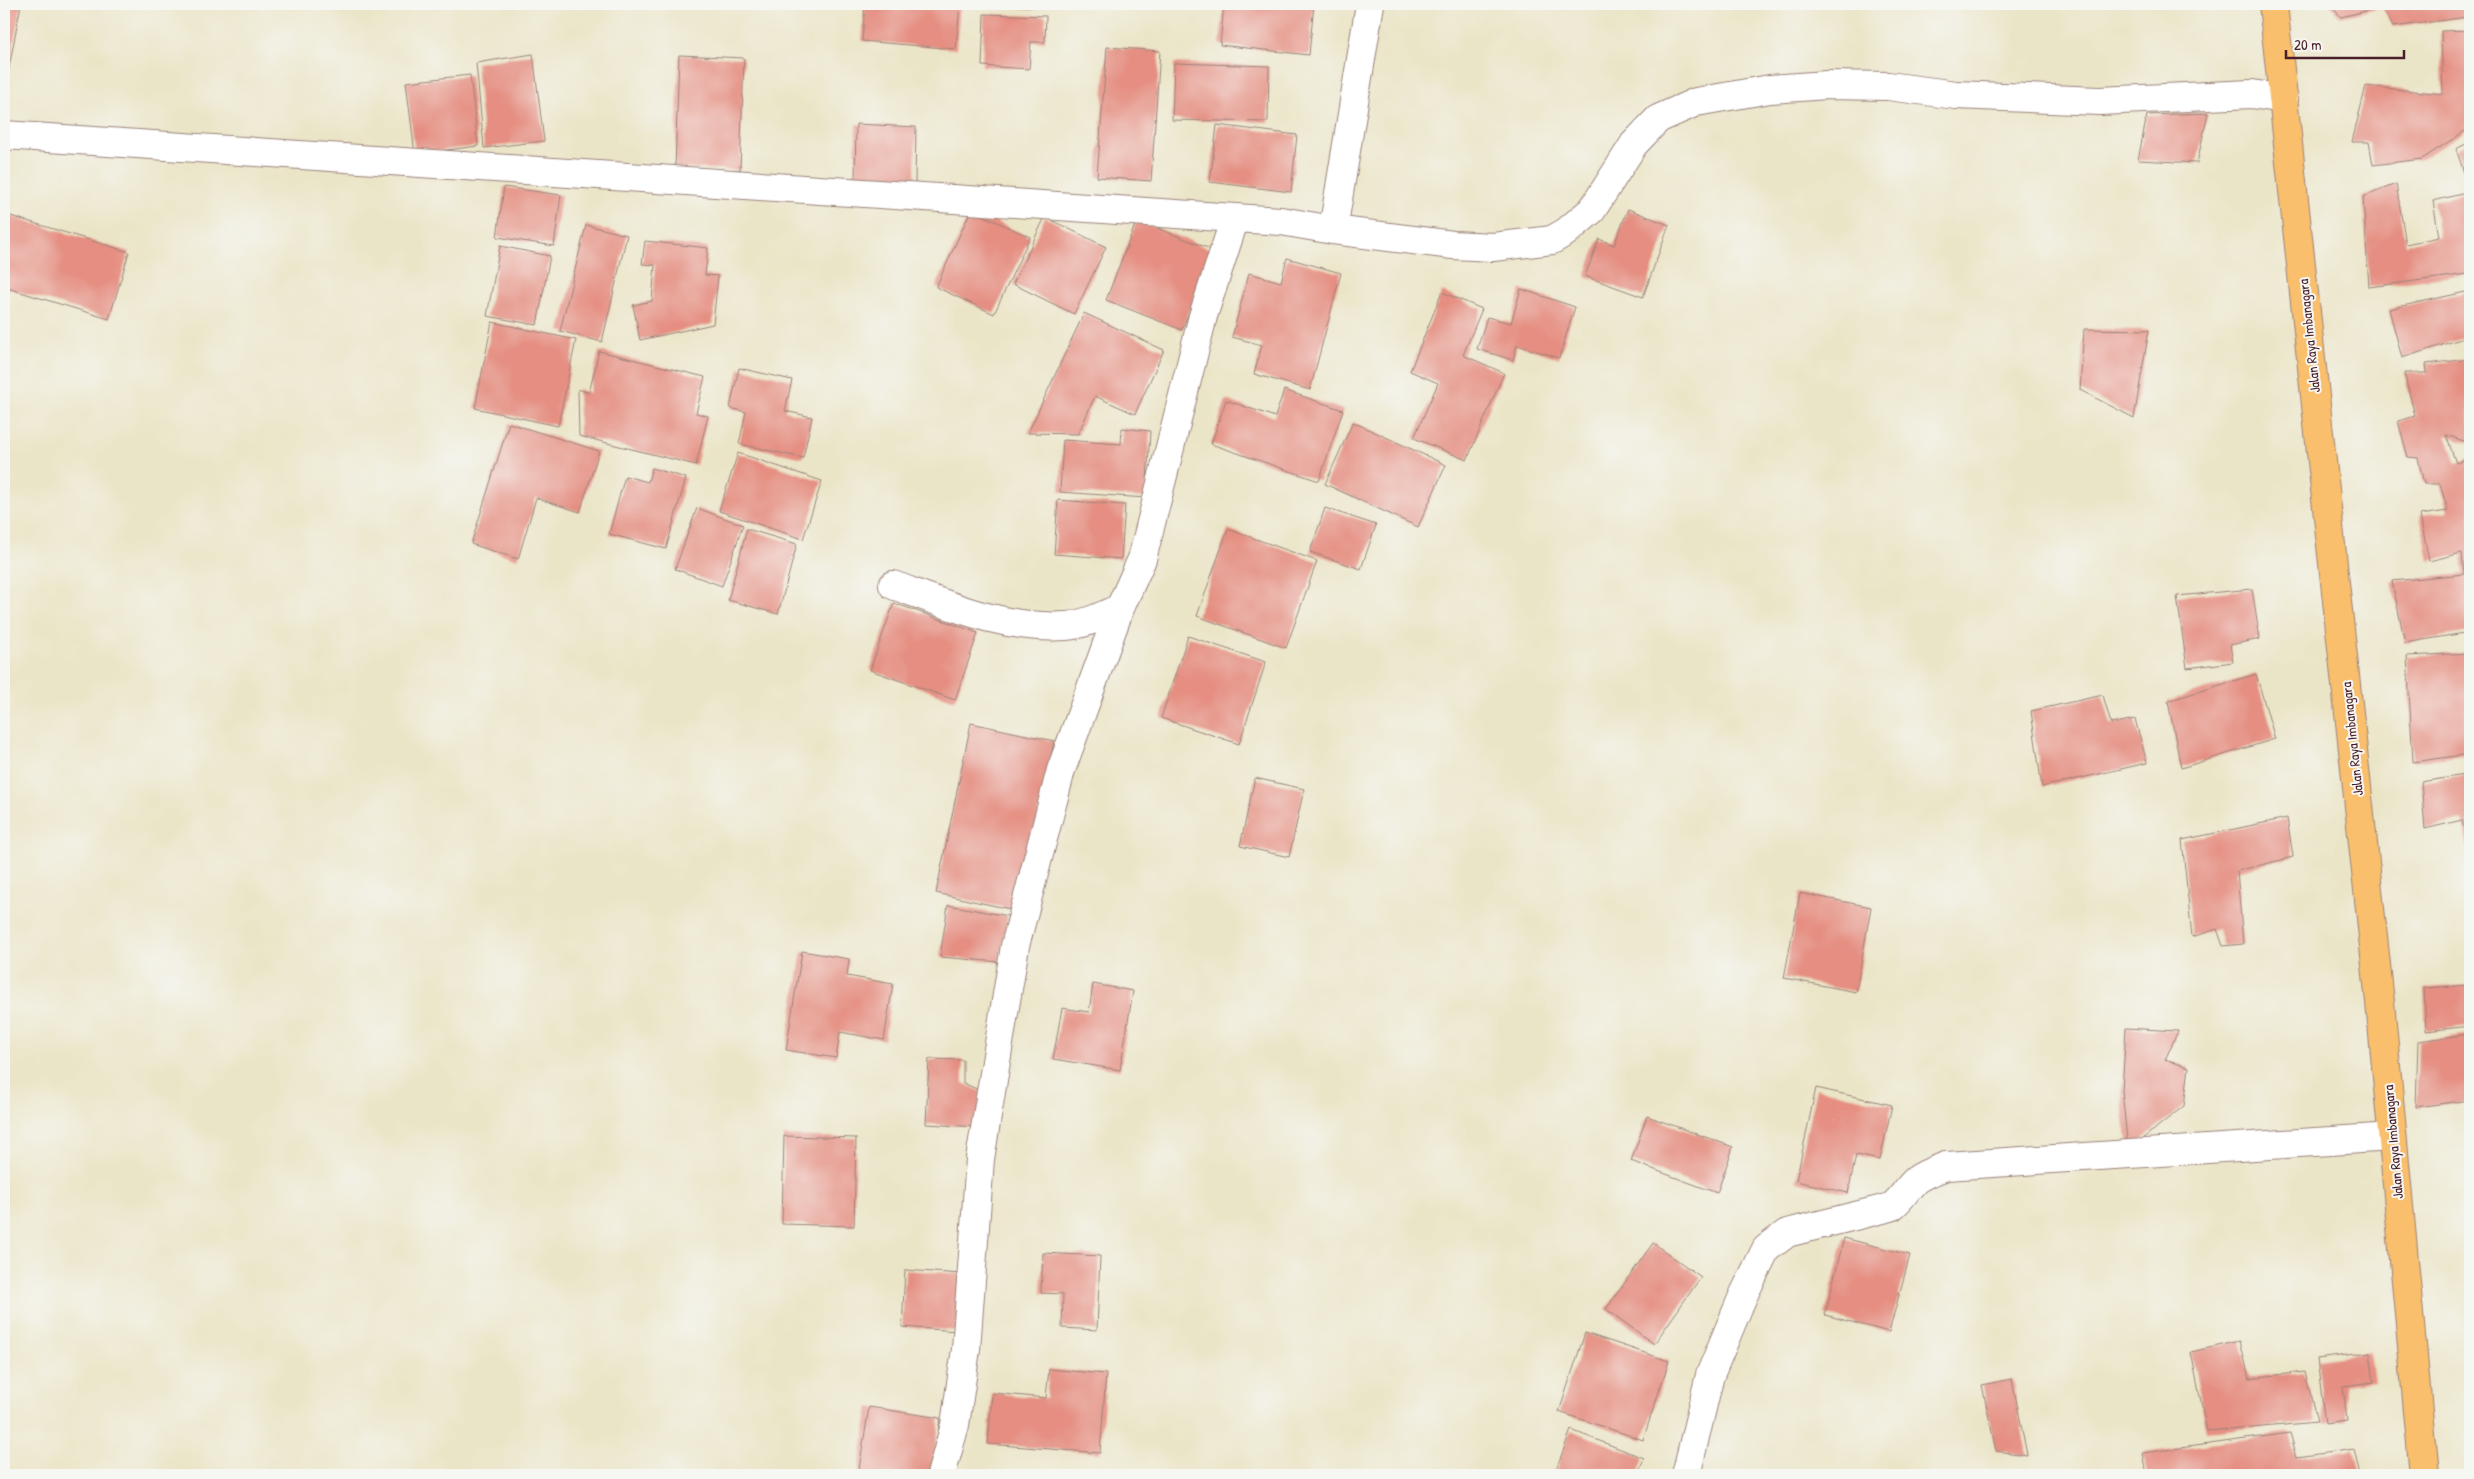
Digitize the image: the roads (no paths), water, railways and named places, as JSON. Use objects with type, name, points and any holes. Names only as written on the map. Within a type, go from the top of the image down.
[{"type":"highway","name":"Jalan Raya Imbanagara","points":[[2273,4],[2380,1002],[2424,1475]]},
{"type":"street","points":[[1333,230],[1370,4]]},
{"type":"street","points":[[4,135],[1281,221],[1333,230],[1453,245],[1494,247],[1552,240],[1566,232],[1592,210],[1634,144],[1658,119],[1696,102],[1770,89],[1827,85],[1888,86],[1956,95],[2099,101],[2252,94],[2284,99]]},
{"type":"street","points":[[940,1475],[955,1425],[966,1349],[980,1159],[1015,946],[1061,770],[1120,608],[1142,559],[1203,316],[1235,218]]},
{"type":"street","points":[[892,585],[981,616],[1030,625],[1068,626],[1120,608]]},
{"type":"street","points":[[1686,1475],[1713,1366],[1766,1248],[1787,1233],[1891,1207],[1904,1196],[1915,1180],[1946,1166],[2392,1137]]}]
